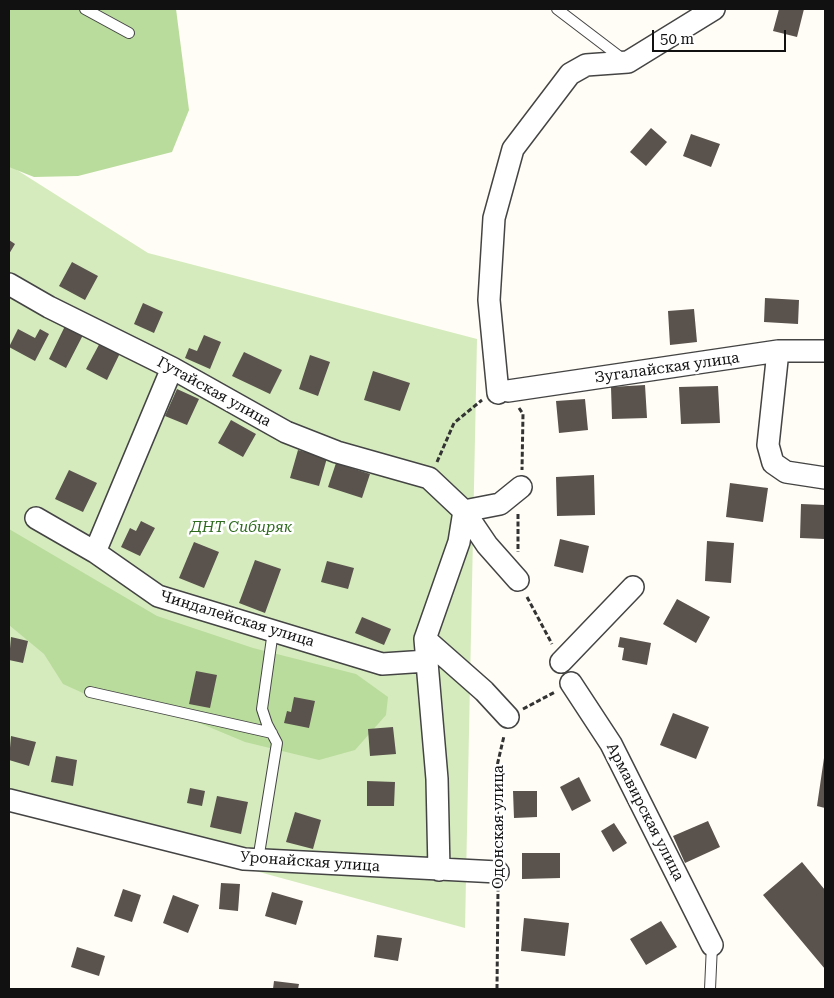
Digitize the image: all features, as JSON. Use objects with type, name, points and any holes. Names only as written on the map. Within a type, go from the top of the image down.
[{"type":"street","points":[[503,392],[489,300],[494,218],[513,149],[570,74],[586,65],[628,62],[714,9]]},
{"type":"street","name":"Гутайская улица","points":[[9,284],[48,306],[172,368],[286,432],[336,452],[429,478]]},
{"type":"street","points":[[778,351],[768,445],[773,463],[786,472],[825,478]]},
{"type":"street","name":"Зугалайская улица","points":[[503,392],[778,351],[825,351]]},
{"type":"street","points":[[95,552],[172,368]]},
{"type":"street","points":[[429,478],[464,511],[488,546],[518,580]]},
{"type":"street","points":[[464,511],[500,504],[521,487]]},
{"type":"street","points":[[439,870],[437,779],[425,639],[459,542],[464,511]]},
{"type":"street","name":"Чиндалейская улица","points":[[36,518],[95,552],[158,596],[382,664],[427,661]]},
{"type":"street","points":[[561,662],[633,587]]},
{"type":"street","points":[[425,639],[484,691],[508,717]]},
{"type":"street","name":"Армавирская улица","points":[[571,684],[611,744],[712,945]]},
{"type":"street","name":"Уронайская улица","points":[[9,800],[244,859],[498,872]]},
{"type":"lane","points":[[85,9],[129,33]]},
{"type":"lane","points":[[557,9],[628,62]]},
{"type":"lane","points":[[258,860],[277,743],[262,709],[273,631]]},
{"type":"lane","points":[[90,692],[272,733]]},
{"type":"lane","points":[[710,989],[712,945]]},
{"type":"path","points":[[429,478],[454,423],[487,395],[503,392],[523,414],[524,446],[518,508],[518,580],[561,662]]},
{"type":"path","points":[[508,717],[571,684]]},
{"type":"path","name":"Одонская улица","points":[[498,989],[497,766],[508,717]]},
{"type":"green space","points":[[9,9],[176,9],[189,110],[172,152],[78,176],[34,177],[9,167]]},
{"type":"green space","name":"ДНТ Сибиряк","points":[[9,165],[148,253],[477,339],[465,928],[9,804]]},
{"type":"green space","points":[[9,529],[157,616],[253,648],[356,674],[388,697],[386,715],[355,750],[319,760],[245,742],[161,707],[85,694],[63,684],[44,654],[9,625]]},
{"type":"building","points":[[779,9],[804,9],[797,37],[773,31]]},
{"type":"building","points":[[651,128],[667,142],[646,166],[630,152]]},
{"type":"building","points":[[691,134],[720,144],[711,167],[683,156]]},
{"type":"building","points":[[9,240],[15,244],[9,254]]},
{"type":"building","points":[[72,262],[98,276],[85,300],[59,286]]},
{"type":"building","points":[[765,298],[799,300],[798,324],[764,322]]},
{"type":"building","points":[[143,303],[163,312],[154,333],[134,324]]},
{"type":"building","points":[[694,309],[697,342],[670,345],[668,311]]},
{"type":"building","points":[[65,326],[83,335],[66,368],[49,359]]},
{"type":"building","points":[[18,329],[35,338],[40,329],[49,334],[35,361],[9,347]]},
{"type":"building","points":[[204,335],[221,342],[210,369],[185,358],[189,348],[197,351]]},
{"type":"building","points":[[102,339],[122,349],[107,380],[86,369]]},
{"type":"building","points":[[244,352],[282,370],[270,394],[232,376]]},
{"type":"building","points":[[310,355],[330,362],[318,396],[299,389]]},
{"type":"building","points":[[373,371],[410,383],[400,411],[364,400]]},
{"type":"building","points":[[645,385],[647,418],[612,419],[611,387]]},
{"type":"building","points":[[718,386],[720,423],[681,424],[679,387]]},
{"type":"building","points":[[177,389],[199,399],[187,425],[165,416]]},
{"type":"building","points":[[585,399],[588,430],[559,433],[556,401]]},
{"type":"building","points":[[231,420],[256,434],[243,457],[218,443]]},
{"type":"building","points":[[298,450],[327,458],[319,486],[290,478]]},
{"type":"building","points":[[336,463],[370,474],[362,498],[328,487]]},
{"type":"building","points":[[69,470],[97,483],[83,512],[55,499]]},
{"type":"building","points":[[594,475],[595,515],[557,516],[556,477]]},
{"type":"building","points":[[730,483],[768,488],[763,522],[726,517]]},
{"type":"building","points":[[801,504],[825,505],[825,539],[800,538]]},
{"type":"building","points":[[141,521],[155,528],[140,556],[121,547],[130,528],[136,531]]},
{"type":"building","points":[[560,539],[589,546],[583,573],[554,566]]},
{"type":"building","points":[[707,541],[734,543],[731,583],[705,581]]},
{"type":"building","points":[[194,542],[219,552],[204,588],[179,578]]},
{"type":"building","points":[[255,560],[281,569],[265,613],[239,603]]},
{"type":"building","points":[[327,561],[354,568],[348,589],[321,582]]},
{"type":"building","points":[[677,599],[710,617],[696,643],[663,624]]},
{"type":"building","points":[[362,617],[391,629],[384,645],[355,633]]},
{"type":"building","points":[[11,637],[28,641],[23,663],[9,660]]},
{"type":"building","points":[[620,637],[651,643],[647,665],[622,660],[624,648],[618,647]]},
{"type":"building","points":[[196,671],[217,675],[210,708],[189,704]]},
{"type":"building","points":[[294,697],[315,701],[309,728],[284,723],[287,711],[291,712]]},
{"type":"building","points":[[673,713],[709,727],[696,759],[660,745]]},
{"type":"building","points":[[393,727],[396,754],[370,756],[368,729]]},
{"type":"building","points":[[11,736],[36,742],[29,766],[9,760]]},
{"type":"building","points":[[56,756],[77,760],[73,786],[51,782]]},
{"type":"building","points":[[825,759],[825,808],[817,806]]},
{"type":"building","points":[[579,777],[591,801],[572,811],[560,787]]},
{"type":"building","points":[[367,781],[395,782],[394,806],[367,806]]},
{"type":"building","points":[[190,788],[205,791],[202,806],[187,803]]},
{"type":"building","points":[[513,791],[537,791],[537,817],[514,818]]},
{"type":"building","points":[[217,796],[248,802],[241,834],[210,827]]},
{"type":"building","points":[[295,812],[321,820],[313,849],[286,842]]},
{"type":"building","points":[[708,821],[720,847],[685,863],[673,836]]},
{"type":"building","points":[[614,823],[627,843],[613,852],[601,831]]},
{"type":"building","points":[[522,853],[560,853],[560,878],[522,879]]},
{"type":"building","points":[[802,862],[825,890],[825,969],[763,895]]},
{"type":"building","points":[[221,883],[240,884],[238,911],[219,909]]},
{"type":"building","points":[[123,889],[141,895],[132,922],[114,916]]},
{"type":"building","points":[[272,892],[303,901],[296,925],[265,916]]},
{"type":"building","points":[[173,895],[199,905],[188,933],[163,923]]},
{"type":"building","points":[[524,918],[569,923],[565,956],[521,951]]},
{"type":"building","points":[[661,921],[677,947],[646,965],[630,939]]},
{"type":"building","points":[[377,935],[402,938],[398,961],[374,957]]},
{"type":"building","points":[[77,947],[105,956],[99,976],[71,967]]},
{"type":"building","points":[[274,981],[299,984],[298,989],[273,989]]}]
